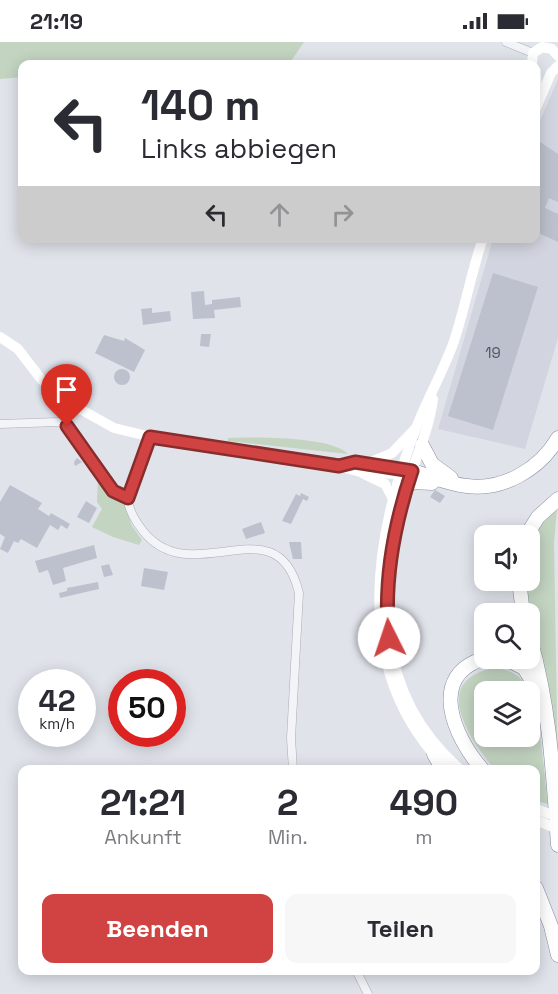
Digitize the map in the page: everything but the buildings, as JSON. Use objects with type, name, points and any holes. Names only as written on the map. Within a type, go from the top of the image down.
[{"type":"highway","points":[[394,495],[406,475],[463,486],[495,484],[516,477],[538,463],[558,438]]},
{"type":"highway","points":[[422,445],[437,469],[463,486]]},
{"type":"highway","points":[[533,525],[538,517],[558,499]]},
{"type":"highway","points":[[474,665],[463,671],[454,683],[450,699],[457,731],[480,765]]},
{"type":"highway","points":[[525,669],[537,688],[551,755]]},
{"type":"highway","points":[[538,669],[544,695],[551,755],[558,844]]},
{"type":"highway","points":[[434,754],[440,765]]},
{"type":"highway","points":[[540,898],[548,917],[558,956]]},
{"type":"main road","points":[[532,59],[542,47],[554,45],[558,56]]},
{"type":"main road","points":[[540,98],[554,70]]},
{"type":"main road","points":[[456,765],[438,747],[414,712],[404,691],[390,646],[387,577],[417,426],[434,392],[453,344],[482,243]]},
{"type":"main road","points":[[0,337],[14,346],[41,379],[72,405],[114,428],[150,437],[339,466],[355,462],[384,484],[394,495],[379,570],[378,608],[381,639],[397,695],[415,729],[444,765]]},
{"type":"main road","points":[[406,475],[422,445],[431,417],[434,392]]},
{"type":"main road","points":[[365,468],[392,453],[417,426]]},
{"type":"main road","points":[[365,468],[406,475]]},
{"type":"main road","points":[[540,810],[558,817]]},
{"type":"main road","points":[[540,822],[558,829]]},
{"type":"street","points":[[506,42],[532,59]]},
{"type":"street","points":[[0,424],[58,422],[66,425],[113,491],[128,498]]},
{"type":"street","points":[[150,437],[128,498],[138,524],[155,544],[169,551],[192,555],[255,547],[278,558],[296,579],[299,593],[291,738],[293,765]]},
{"type":"street","points":[[358,975],[368,994]]},
{"type":"shaded area","points":[[558,79],[558,338],[525,449],[438,429],[492,243],[540,243],[540,121]]},
{"type":"green space","points":[[0,42],[304,42],[292,60],[18,60],[18,77],[0,79]]},
{"type":"green space","points":[[228,438],[309,441],[339,448],[348,454],[228,441]]},
{"type":"green space","points":[[98,474],[116,498],[125,505],[132,526],[142,540],[139,545],[113,537],[92,527],[102,509],[97,502]]},
{"type":"green space","points":[[557,508],[554,543],[558,781],[548,688],[540,656],[540,603],[528,603],[526,591],[540,591],[540,527]]},
{"type":"green space","points":[[491,669],[506,670],[523,681],[474,681],[474,741],[466,728],[459,698],[463,685],[474,675]]},
{"type":"green space","points":[[540,736],[548,804],[540,802],[540,765],[491,765],[478,747],[540,747]]},
{"type":"route","points":[[67,426],[113,491],[121,497],[128,498],[150,437],[339,466],[355,462],[412,471],[387,577],[389,638]]}]
